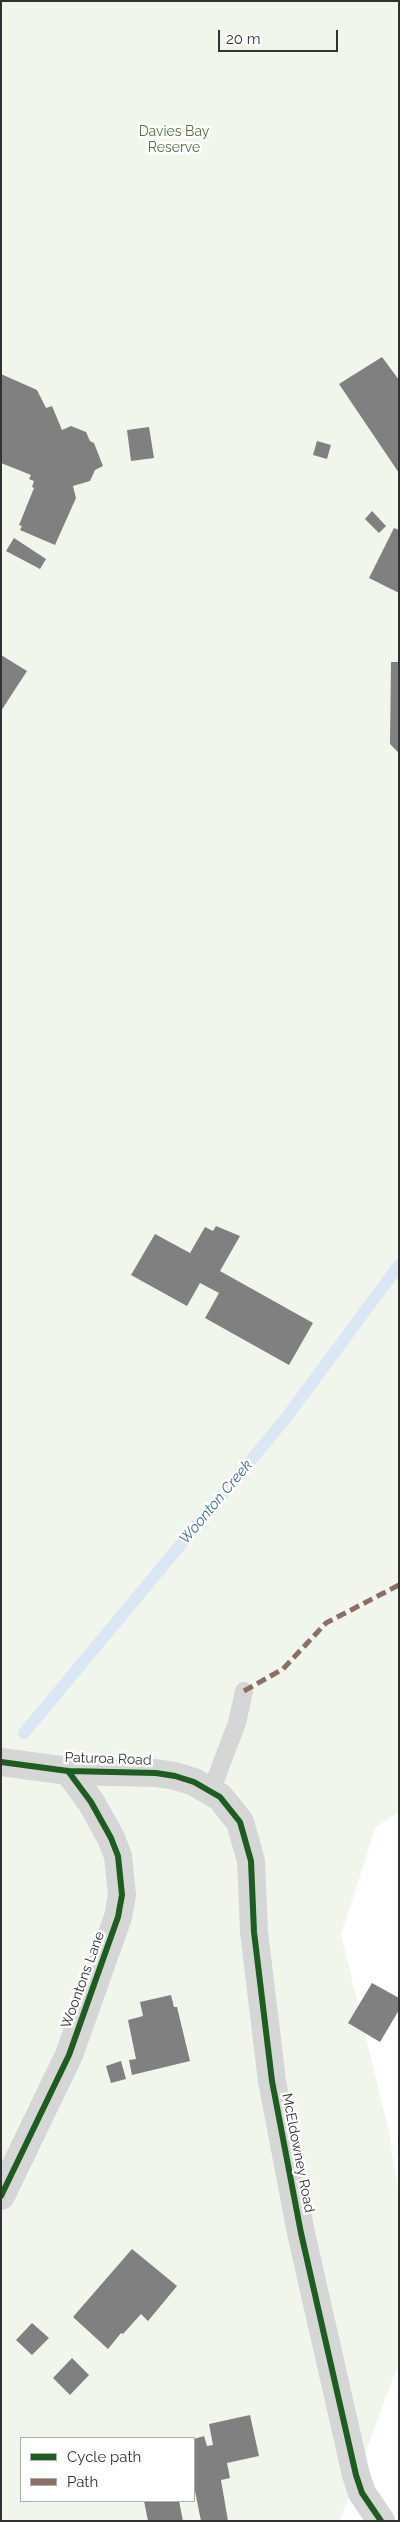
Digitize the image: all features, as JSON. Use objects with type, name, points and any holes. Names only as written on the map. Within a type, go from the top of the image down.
[{"type":"street","name":"Paturoa Road","points":[[1,1762],[68,1771],[156,1773],[175,1776],[210,1791]]},
{"type":"street","name":"Woontons Lane","points":[[1,2196],[69,2055],[118,1917],[122,1895],[118,1856],[111,1838],[91,1802],[68,1771]]},
{"type":"street","name":"McEldowney Road","points":[[210,1791],[231,1808],[240,1822],[246,1839],[251,1861],[254,1932],[272,2081],[301,2233],[356,2476],[362,2493],[381,2521]]},
{"type":"lane","points":[[210,1791],[237,1723],[244,1691]]},
{"type":"green space","name":"Davies Bay Reserve","points":[[1,1],[399,1],[399,1812],[376,1827],[341,1934],[389,2132],[399,2196],[399,2362],[340,2521],[1,2521]]},
{"type":"building","points":[[382,357],[399,380],[399,473],[339,384]]},
{"type":"building","points":[[1,374],[37,390],[46,408],[52,406],[62,430],[71,426],[86,432],[90,441],[94,443],[103,466],[95,470],[90,481],[73,486],[76,498],[55,545],[20,530],[22,526],[19,525],[34,488],[32,487],[34,481],[29,479],[31,475],[1,463]]},
{"type":"building","points":[[149,427],[154,458],[131,461],[127,430]]},
{"type":"building","points":[[317,441],[331,445],[327,459],[313,455]]},
{"type":"building","points":[[372,511],[386,526],[379,533],[365,519]]},
{"type":"building","points":[[394,528],[399,530],[399,593],[369,578]]},
{"type":"building","points":[[14,538],[46,559],[40,569],[6,551]]},
{"type":"building","points":[[1,655],[27,671],[1,711]]},
{"type":"building","points":[[391,662],[399,662],[399,753],[390,744]]},
{"type":"building","points":[[216,1226],[240,1236],[220,1271],[313,1323],[289,1365],[205,1318],[219,1293],[200,1283],[187,1306],[131,1275],[155,1234],[190,1253],[205,1227],[213,1231]]},
{"type":"building","points":[[372,1983],[399,1998],[399,2010],[380,2042],[348,2023]]},
{"type":"building","points":[[171,1995],[174,2007],[177,2007],[190,2061],[132,2075],[129,2060],[136,2059],[128,2020],[143,2016],[140,2002]]},
{"type":"building","points":[[121,2061],[126,2079],[111,2083],[106,2066]]},
{"type":"building","points":[[132,2249],[177,2286],[148,2321],[141,2314],[123,2334],[121,2333],[108,2349],[73,2317]]},
{"type":"building","points":[[32,2323],[49,2338],[32,2355],[16,2340]]},
{"type":"building","points":[[72,2358],[89,2375],[70,2395],[53,2378]]},
{"type":"building","points":[[250,2415],[259,2456],[227,2463],[230,2478],[221,2480],[228,2521],[201,2521],[195,2491],[195,2439],[204,2436],[207,2446],[213,2445],[209,2424]]},
{"type":"building","points":[[144,2502],[179,2502],[183,2521],[148,2521]]},
{"type":"waterway","name":"Woonton Creek","points":[[24,1733],[286,1418],[399,1265]]},
{"type":"marked path","points":[[244,1691],[283,1669],[326,1623],[399,1585]]},
{"type":"cycle path","points":[[1,1762],[68,1771],[156,1773],[175,1776],[194,1782],[220,1797],[240,1822],[251,1861],[254,1932],[272,2081],[301,2233],[356,2475],[362,2493],[381,2521]]},
{"type":"cycle path","points":[[1,2196],[69,2055],[118,1917],[122,1895],[118,1856],[111,1838],[91,1802],[68,1771]]}]
